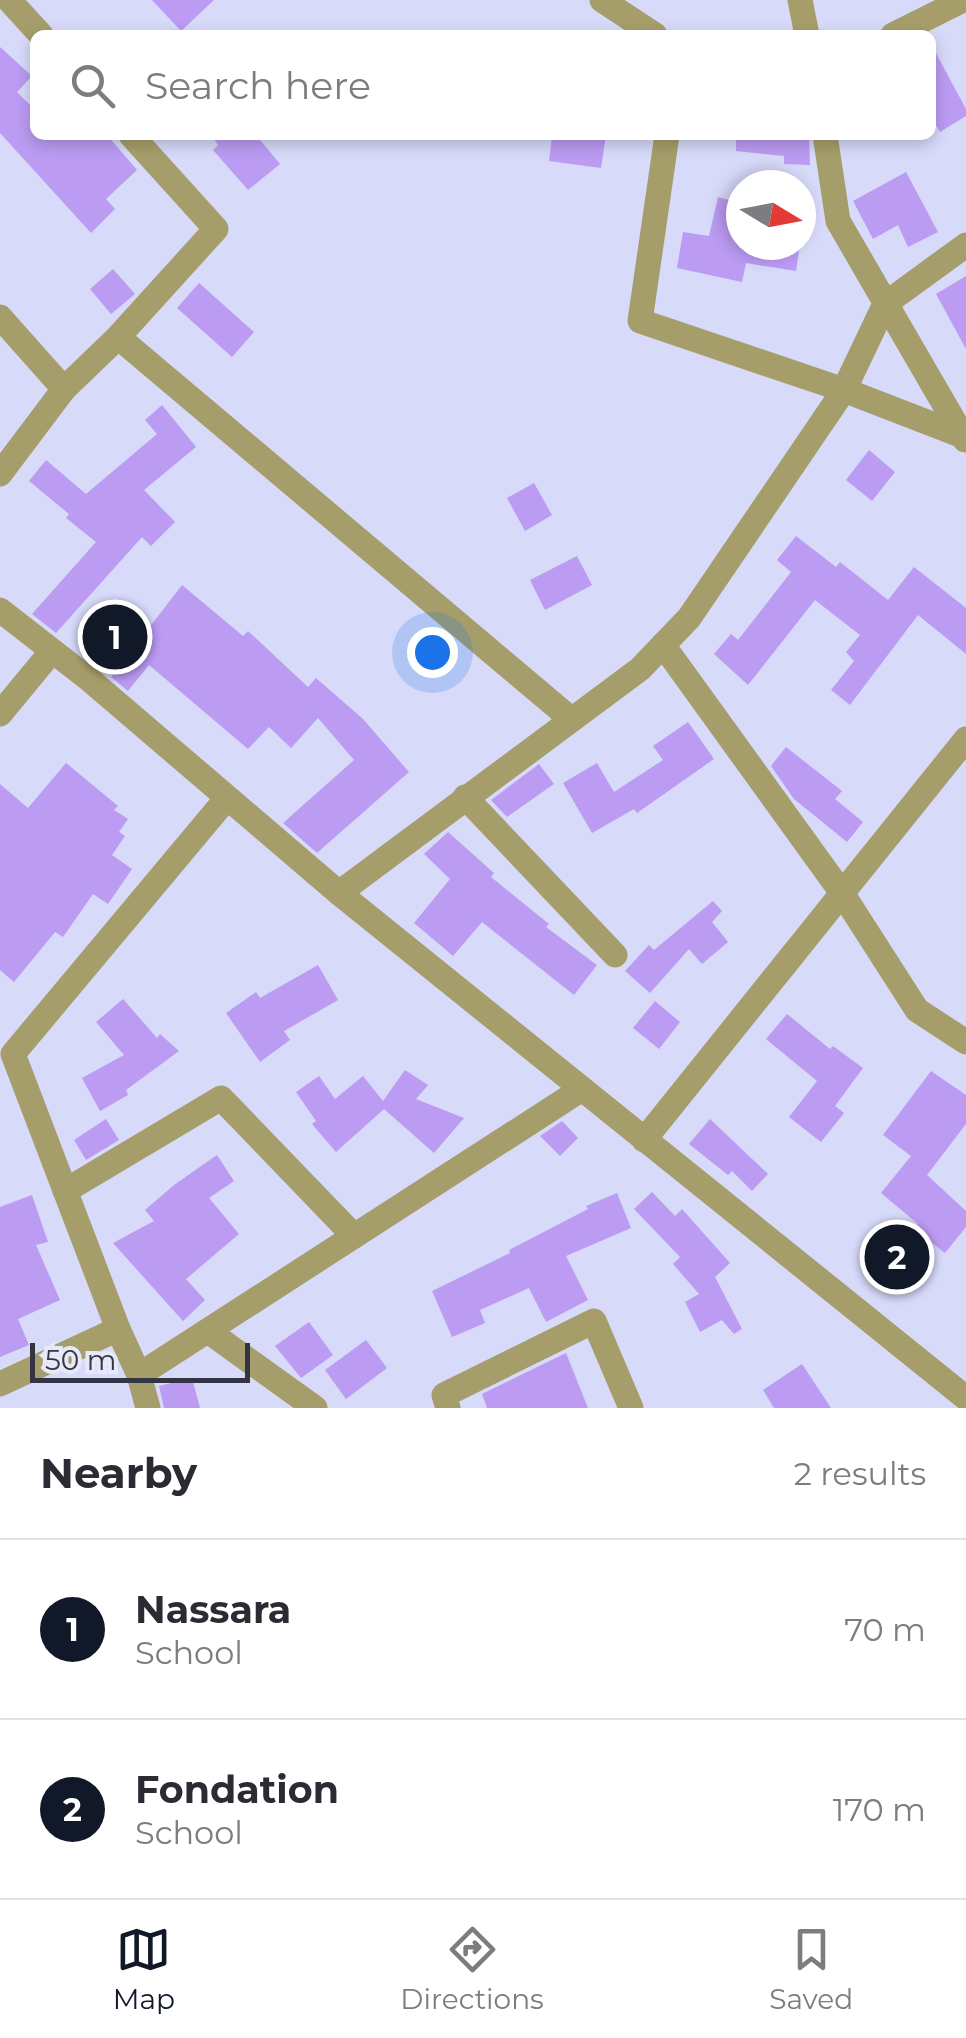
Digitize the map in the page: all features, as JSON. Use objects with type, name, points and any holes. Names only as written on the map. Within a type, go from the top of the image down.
[{"type":"street","points":[[9,0],[36,30]]},
{"type":"street","points":[[602,0],[647,30]]},
{"type":"street","points":[[800,0],[807,30]]},
{"type":"street","points":[[903,30],[963,0]]},
{"type":"street","points":[[0,474],[64,388],[118,337],[216,229],[136,140]]},
{"type":"street","points":[[666,140],[640,321],[844,390],[964,439]]},
{"type":"street","points":[[827,140],[838,221],[964,439]]},
{"type":"street","points":[[340,893],[640,669],[689,618],[844,390],[885,304],[966,245]]},
{"type":"street","points":[[0,317],[64,388]]},
{"type":"street","points":[[118,337],[571,719]]},
{"type":"street","points":[[0,610],[340,893],[966,1398]]},
{"type":"street","points":[[663,645],[842,893],[917,1010],[966,1042]]},
{"type":"street","points":[[0,714],[52,651]]},
{"type":"street","points":[[644,1140],[966,739]]},
{"type":"street","points":[[148,1408],[140,1375],[118,1329],[13,1054],[227,798]]},
{"type":"street","points":[[466,798],[615,955]]},
{"type":"street","points":[[140,1375],[582,1089]]},
{"type":"street","points":[[65,1191],[221,1098],[354,1236]]},
{"type":"street","points":[[448,1408],[444,1395],[594,1322],[632,1408]]},
{"type":"street","points":[[0,1384],[118,1329]]},
{"type":"street","points":[[208,1331],[315,1408]]},
{"type":"building","points":[[152,0],[214,0],[182,30]]},
{"type":"building","points":[[0,47],[30,74],[17,92],[30,105],[30,140],[111,140],[137,170],[106,199],[115,209],[91,233],[0,133]]},
{"type":"building","points":[[936,53],[966,109],[966,116],[940,132],[936,125]]},
{"type":"building","points":[[214,140],[260,140],[280,164],[248,190],[213,150],[218,145]]},
{"type":"building","points":[[551,140],[605,140],[601,168],[549,161]]},
{"type":"building","points":[[736,140],[809,140],[810,165],[784,164],[784,156],[736,151]]},
{"type":"building","points":[[906,172],[938,232],[908,247],[898,225],[873,239],[853,201]]},
{"type":"building","points":[[718,197],[726,199],[726,260],[798,260],[796,271],[746,263],[742,282],[677,268],[683,232],[709,236]]},
{"type":"building","points":[[113,269],[135,294],[111,314],[90,289]]},
{"type":"building","points":[[966,276],[966,349],[936,294]]},
{"type":"building","points":[[199,283],[254,332],[232,357],[177,308]]},
{"type":"building","points":[[162,405],[196,447],[144,490],[175,522],[151,546],[142,537],[56,633],[32,614],[96,542],[29,481],[46,460],[86,494],[157,434],[145,420]]},
{"type":"building","points":[[869,450],[895,472],[872,501],[846,480]]},
{"type":"building","points":[[534,483],[552,515],[525,531],[507,498]]},
{"type":"building","points":[[796,536],[836,567],[840,562],[888,600],[914,567],[966,608],[966,654],[918,615],[850,705],[831,690],[854,661],[846,652],[860,635],[815,600],[748,685],[714,654],[731,634],[738,640],[791,572],[777,560]]},
{"type":"building","points":[[577,556],[592,585],[545,610],[530,580]]},
{"type":"building","points":[[182,585],[243,636],[248,631],[308,687],[316,678],[363,719],[409,772],[317,853],[283,823],[354,760],[318,718],[291,748],[269,727],[248,749],[149,665],[128,691],[111,677]]},
{"type":"building","points":[[688,722],[714,759],[637,813],[634,809],[592,833],[563,783],[597,763],[614,792],[663,760],[653,746]]},
{"type":"building","points":[[786,747],[842,791],[835,799],[863,822],[847,842],[794,799],[771,766]]},
{"type":"building","points":[[66,763],[128,819],[119,832],[125,836],[112,855],[132,869],[108,904],[93,894],[63,937],[55,932],[14,982],[0,970],[0,784],[28,808]]},
{"type":"building","points":[[539,764],[554,784],[507,817],[491,800]]},
{"type":"building","points":[[448,832],[494,873],[491,877],[549,924],[546,927],[597,965],[574,995],[482,922],[453,956],[414,923],[450,879],[424,854]]},
{"type":"building","points":[[713,901],[722,911],[712,922],[728,942],[702,964],[689,949],[650,993],[625,971],[649,945],[654,950]]},
{"type":"building","points":[[318,965],[338,1000],[284,1031],[290,1040],[260,1062],[226,1013],[256,992],[260,998]]},
{"type":"building","points":[[123,999],[157,1038],[160,1034],[179,1051],[126,1090],[128,1095],[100,1111],[82,1078],[124,1055],[96,1022]]},
{"type":"building","points":[[655,1001],[680,1022],[659,1049],[633,1028]]},
{"type":"building","points":[[787,1014],[830,1049],[833,1046],[863,1068],[835,1106],[844,1113],[821,1142],[789,1117],[817,1081],[766,1039]]},
{"type":"building","points":[[405,1070],[428,1085],[416,1099],[464,1118],[434,1153],[384,1109],[336,1152],[312,1124],[316,1121],[296,1092],[319,1076],[335,1099],[363,1076],[383,1101]]},
{"type":"building","points":[[931,1071],[966,1095],[966,1124],[927,1175],[966,1211],[966,1227],[945,1253],[914,1229],[918,1224],[881,1193],[911,1156],[883,1135]]},
{"type":"building","points":[[106,1119],[119,1140],[86,1160],[74,1140]]},
{"type":"building","points":[[710,1119],[768,1174],[752,1191],[732,1171],[728,1175],[689,1144]]},
{"type":"building","points":[[562,1121],[578,1138],[560,1156],[540,1136]]},
{"type":"building","points":[[217,1155],[234,1181],[209,1198],[239,1234],[186,1279],[205,1300],[183,1321],[113,1243],[154,1221],[145,1210]]},
{"type":"building","points":[[652,1192],[675,1216],[682,1209],[730,1263],[715,1277],[742,1329],[734,1334],[722,1320],[700,1332],[685,1302],[699,1294],[673,1264],[680,1257],[634,1209]]},
{"type":"building","points":[[617,1193],[631,1228],[566,1256],[588,1300],[546,1322],[529,1288],[480,1310],[485,1323],[452,1337],[432,1291],[510,1253],[509,1250],[588,1209],[586,1206]]},
{"type":"building","points":[[32,1195],[48,1242],[36,1245],[60,1300],[18,1319],[29,1345],[0,1357],[0,1207]]},
{"type":"building","points":[[309,1322],[333,1355],[301,1378],[275,1346]]},
{"type":"building","points":[[366,1340],[387,1368],[346,1399],[325,1370]]},
{"type":"building","points":[[566,1353],[588,1408],[487,1408],[482,1394]]},
{"type":"building","points":[[802,1364],[831,1408],[774,1408],[763,1390]]},
{"type":"building","points":[[192,1378],[200,1408],[164,1408],[159,1386]]},
{"type":"place","name":"Nassara","points":[[115,637]]},
{"type":"place","name":"Fondation","points":[[897,1257]]}]
